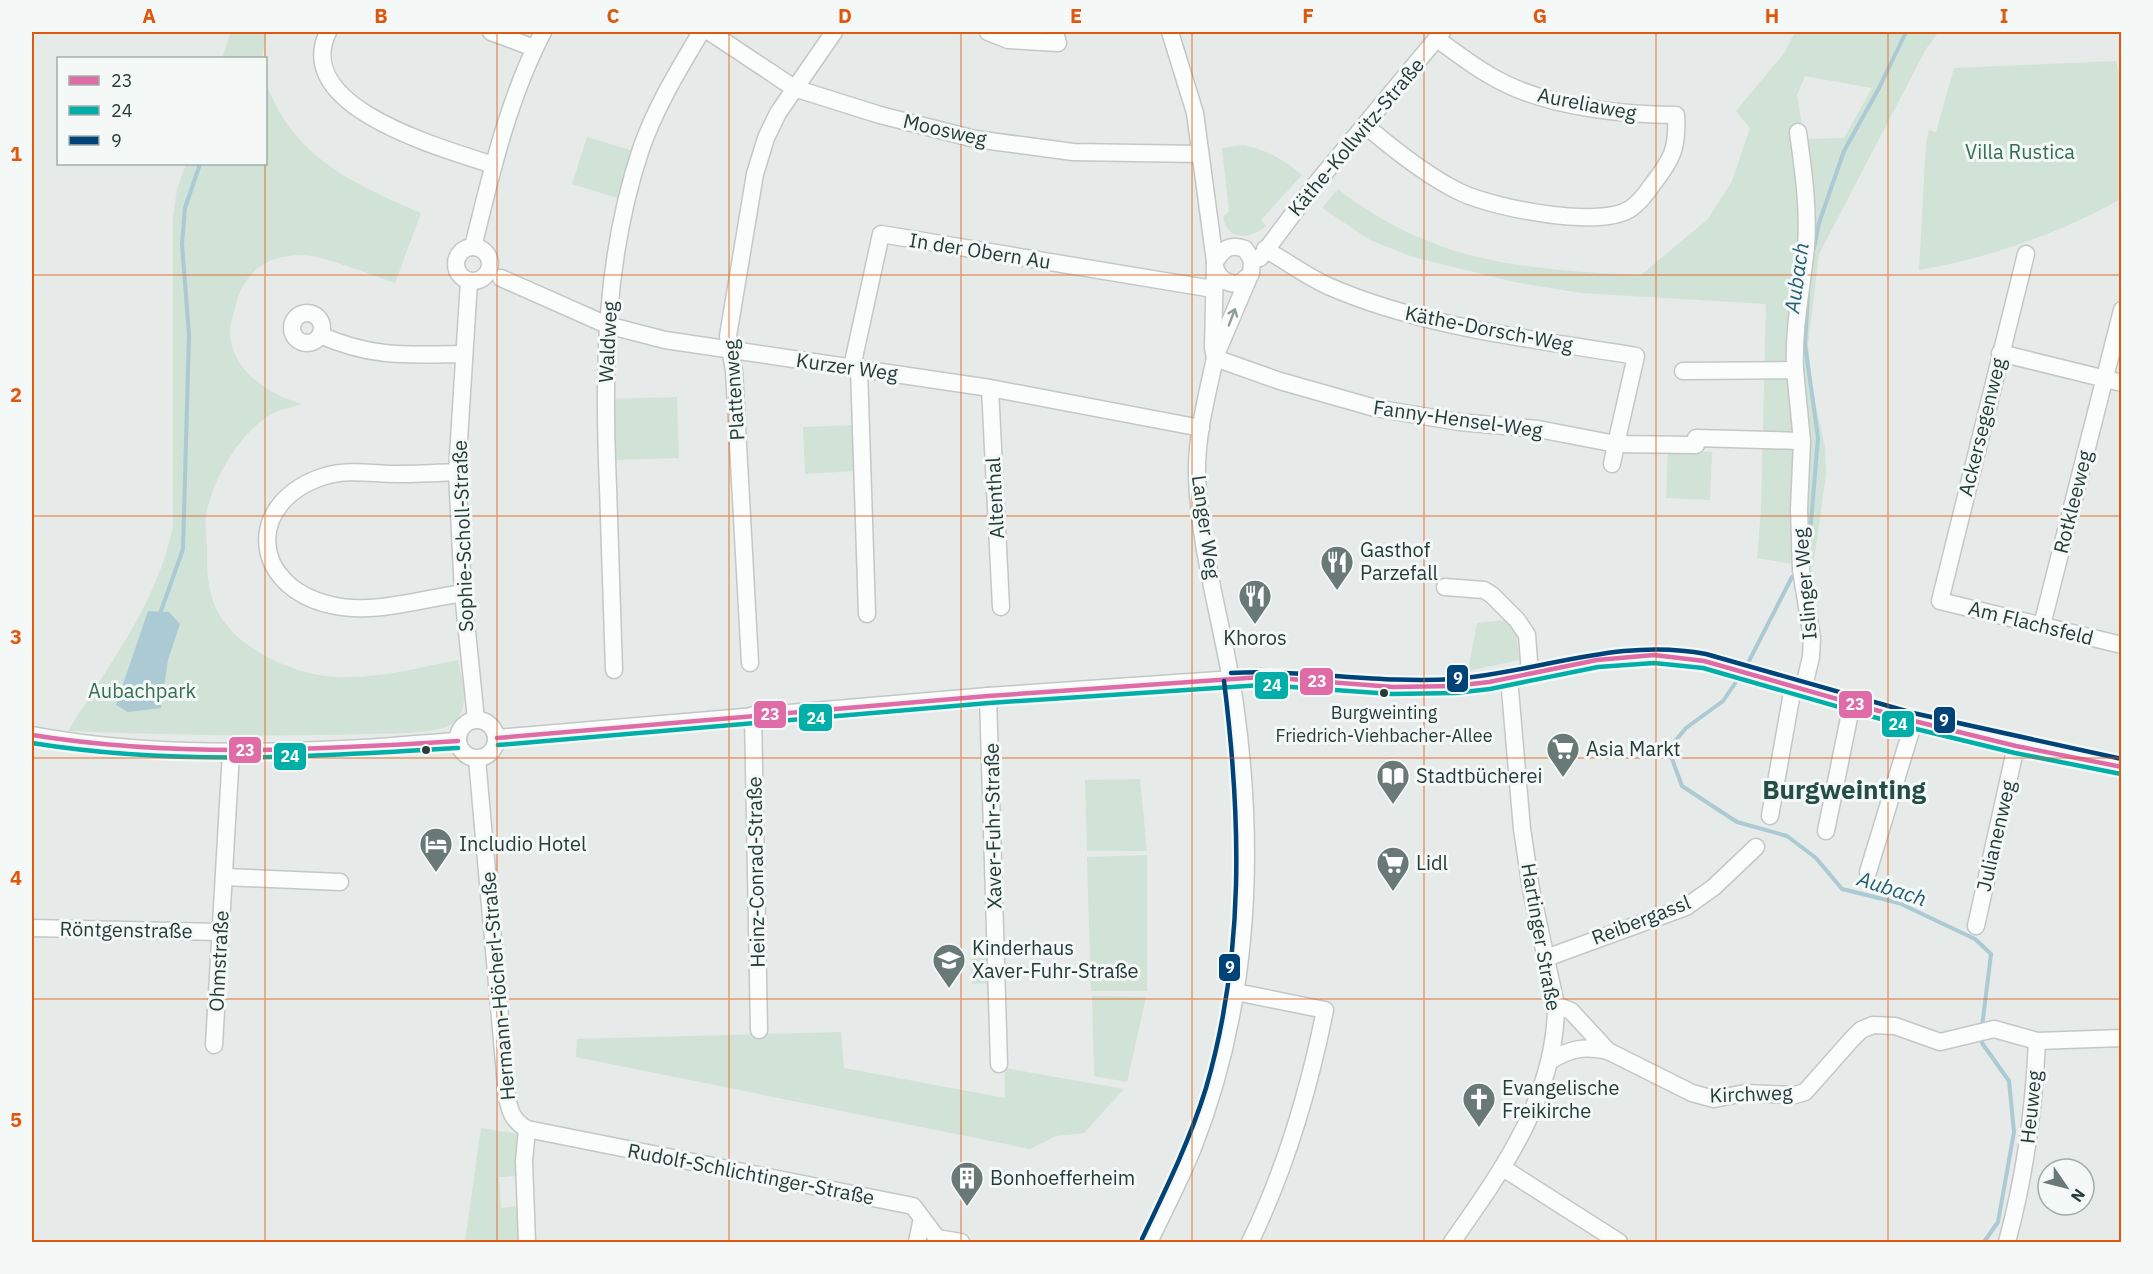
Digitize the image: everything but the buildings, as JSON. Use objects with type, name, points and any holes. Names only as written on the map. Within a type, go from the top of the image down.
[{"type":"street","points":[[328,32],[320,56],[324,70],[331,83],[350,102],[386,126],[493,165]]},
{"type":"street","points":[[490,32],[534,48]]},
{"type":"street","points":[[473,247],[493,165],[534,48],[543,32]]},
{"type":"street","name":"Waldweg","points":[[614,670],[605,423],[607,325],[618,242],[628,192],[642,147],[660,105],[701,32]]},
{"type":"street","name":"Moosweg","points":[[710,32],[794,88],[880,115],[975,139],[1073,152],[1200,154]]},
{"type":"street","name":"Plattenweg","points":[[750,663],[734,371],[729,336],[755,174],[766,138],[794,88],[834,32]]},
{"type":"street","points":[[988,32],[1008,40],[1058,43],[1055,32]]},
{"type":"street","name":"Langer Weg","points":[[1149,1242],[1194,1145],[1225,1047],[1236,992],[1247,882],[1243,778],[1232,680],[1202,520],[1197,474],[1201,428],[1215,358],[1213,289],[1215,264],[1195,113],[1170,32]]},
{"type":"street","name":"Aureliaweg","points":[[1365,125],[1459,192],[1484,202],[1541,214],[1572,216],[1612,214],[1629,210],[1642,199],[1669,164],[1677,134],[1676,115],[1614,113],[1507,85],[1476,68],[1440,35]]},
{"type":"street","name":"Käthe-Kollwitz-Straße","points":[[1215,358],[1250,275],[1267,246],[1440,35]]},
{"type":"street","name":"Islinger Weg","points":[[1770,816],[1798,688],[1811,657],[1812,638],[1801,570],[1799,508],[1802,441],[1795,370],[1796,319],[1806,245],[1805,186],[1798,132]]},
{"type":"street","points":[[1210,233],[1237,248],[1252,260],[1250,275],[1240,283],[1227,282],[1217,274],[1215,264],[1222,251],[1237,248],[1259,249],[1267,246]]},
{"type":"street","name":"In der Obern Au","points":[[867,614],[855,368],[881,234],[1213,289]]},
{"type":"street","name":"Käthe-Dorsch-Weg","points":[[1267,246],[1326,285],[1395,310],[1481,330],[1636,356],[1616,444]]},
{"type":"street","points":[[473,247],[484,251],[490,267],[480,280],[469,281],[457,272],[455,263],[463,250],[473,247]]},
{"type":"street","name":"Ackersegenweg","points":[[1940,601],[2026,254]]},
{"type":"street","name":"Kurzer Weg","points":[[501,278],[607,325],[665,340],[731,352],[990,388],[1201,428]]},
{"type":"street","name":"Sophie-Scholl-Straße","points":[[469,281],[462,354],[457,472],[463,593],[476,719]]},
{"type":"street","name":"Rotkleeweg","points":[[2042,626],[2113,381],[2121,310]]},
{"type":"street","points":[[320,335],[362,351],[389,355],[462,354]]},
{"type":"street","points":[[2000,353],[2113,381]]},
{"type":"street","name":"Fanny-Hensel-Weg","points":[[1215,358],[1280,381],[1375,408],[1459,422],[1538,429],[1616,444]]},
{"type":"street","points":[[1683,371],[1795,370]]},
{"type":"street","name":"Altenthal","points":[[990,388],[1001,607]]},
{"type":"street","points":[[1612,464],[1616,444],[1696,445],[1696,438],[1802,441]]},
{"type":"street","points":[[457,472],[396,474],[358,471],[324,476],[305,484],[279,506],[266,537],[274,570],[284,583],[315,600],[332,605],[369,607],[463,593]]},
{"type":"street","points":[[1446,587],[1484,590],[1517,620],[1527,635],[1530,674]]},
{"type":"street","name":"Am Flachsfeld","points":[[1940,601],[2121,645]]},
{"type":"street","points":[[497,738],[988,696],[1232,680],[1288,677],[1393,687],[1454,686],[1509,678],[1597,660],[1654,654],[1704,661],[1914,721],[2016,746],[2121,767]]},
{"type":"street","name":"Hartinger Straße","points":[[1452,1242],[1503,1168],[1539,1098],[1550,1061],[1556,1005],[1531,889],[1522,829],[1509,678]]},
{"type":"street","name":"Xaver-Fuhr-Straße","points":[[988,696],[999,1064]]},
{"type":"street","points":[[1826,831],[1852,704]]},
{"type":"street","name":"Heinz-Conrad-Straße","points":[[753,715],[759,1030]]},
{"type":"street","points":[[476,719],[490,724],[497,738],[491,753],[477,759],[461,750],[458,741],[462,726],[476,719]]},
{"type":"street","points":[[1868,872],[1914,721]]},
{"type":"street","points":[[32,735],[99,744],[231,752],[345,749],[458,741]]},
{"type":"street","name":"Julianenweg","points":[[1976,926],[2016,746]]},
{"type":"street","name":"Ohmstraße","points":[[214,1045],[231,752]]},
{"type":"street","name":"Hermann-Höcherl-Straße","points":[[477,759],[507,1097],[513,1117],[527,1129]]},
{"type":"street","name":"Reibergassl","points":[[1546,958],[1686,907],[1714,888],[1756,847]]},
{"type":"street","points":[[224,877],[339,882]]},
{"type":"street","name":"Röntgenstraße","points":[[32,928],[220,932]]},
{"type":"street","points":[[1236,992],[1325,1010],[1316,1054],[1292,1138],[1250,1242]]},
{"type":"street","name":"Kirchweg","points":[[1556,1005],[1571,1011],[1608,1051]]},
{"type":"street","name":"Kirchweg","points":[[1550,1061],[1574,1049],[1587,1047],[1608,1051],[1692,1094],[1714,1099],[1744,1093],[1795,1095],[1804,1092],[1818,1080],[1861,1030],[1873,1025],[1895,1026],[1940,1042],[1994,1029],[2037,1041],[2121,1038]]},
{"type":"street","name":"Heuweg","points":[[2007,1242],[2017,1203],[2032,1122],[2037,1041]]},
{"type":"street","points":[[527,1129],[524,1161],[527,1242]]},
{"type":"street","name":"Rudolf-Schlichtinger-Straße","points":[[527,1129],[913,1206],[936,1238],[961,1242]]},
{"type":"street","points":[[1503,1168],[1618,1242]]},
{"type":"street","points":[[917,1242],[922,1218]]},
{"type":"green space","points":[[231,32],[266,32],[262,57],[222,57]]},
{"type":"green space","points":[[1795,32],[1939,32],[1926,49],[1819,254],[1808,345],[1812,387],[1825,447],[1826,474],[1813,567],[1757,558],[1761,510],[1766,304],[1581,293],[1514,282],[1413,257],[1370,240],[1322,208],[1338,189],[1374,214],[1409,233],[1482,258],[1558,270],[1641,275],[1708,219],[1732,181],[1750,128],[1736,111],[1785,52]],"holes":[[[1805,76],[1872,88],[1844,138],[1804,139],[1797,95]]]},
{"type":"green space","name":"Villa Rustica","points":[[2116,61],[2122,85],[2121,199],[2074,223],[2023,243],[1972,259],[1919,270],[1926,142],[1929,130],[1936,132],[1954,68]]},
{"type":"green space","name":"Aubachpark","points":[[267,85],[292,131],[309,150],[349,179],[421,213],[395,283],[335,262],[303,255],[279,258],[269,262],[260,267],[245,282],[230,328],[232,345],[237,358],[244,369],[265,387],[302,404],[275,412],[263,420],[241,442],[223,469],[207,511],[208,576],[212,599],[219,614],[236,636],[260,653],[286,666],[313,674],[349,677],[404,671],[458,660],[464,702],[458,718],[452,724],[444,728],[410,733],[329,735],[68,731],[115,658],[144,607],[166,554],[173,526],[173,219],[177,189],[186,165],[267,165]]},
{"type":"green space","points":[[587,137],[633,151],[618,198],[572,184]]},
{"type":"green space","points":[[1243,145],[1274,156],[1302,175],[1261,220],[1266,226],[1254,234],[1241,236],[1230,231],[1223,217],[1229,211],[1222,148]]},
{"type":"green space","points":[[677,397],[679,458],[614,460],[611,399]]},
{"type":"green space","points":[[852,425],[855,471],[805,474],[803,427]]},
{"type":"green space","points":[[1668,450],[1712,452],[1710,500],[1666,498]]},
{"type":"green space","points":[[1507,620],[1516,630],[1519,660],[1468,671],[1477,623]]},
{"type":"green space","points":[[1140,779],[1147,851],[1087,851],[1085,780]]},
{"type":"green space","points":[[1147,855],[1147,991],[1091,991],[1087,857]]},
{"type":"green space","points":[[991,958],[992,983],[972,984],[971,959]]},
{"type":"green space","points":[[1092,996],[1146,997],[1127,1082],[1094,1076]]},
{"type":"green space","points":[[841,1032],[844,1068],[1005,1098],[1005,1068],[1124,1089],[1084,1133],[1056,1136],[1030,1149],[576,1057],[577,1039]]},
{"type":"green space","points":[[481,1128],[519,1134],[518,1176],[499,1177],[501,1208],[520,1206],[521,1242],[465,1242]]},
{"type":"water","points":[[148,611],[169,612],[180,624],[168,660],[161,708],[128,712],[116,705]]},
{"type":"waterway","name":"Aubach","points":[[1814,248],[1819,223],[1844,151],[1879,88],[1906,32]]},
{"type":"waterway","points":[[161,611],[183,549],[189,335],[182,244],[185,208],[200,165]]},
{"type":"waterway","name":"Aubach","points":[[1808,294],[1805,344],[1818,438],[1809,546]]},
{"type":"waterway","name":"Aubach","points":[[1746,667],[1792,577]]},
{"type":"waterway","name":"Aubach","points":[[1740,676],[1723,701],[1686,728],[1675,741],[1671,756],[1682,786],[1737,822],[1787,836],[1816,858],[1842,889],[1899,903],[1975,939],[1991,954],[1982,1027]]},
{"type":"waterway","name":"Aubach","points":[[1982,1038],[1982,1043],[2009,1081],[2014,1132],[1998,1222],[1984,1242]]},
{"type":"transit line","name":"9","points":[[1231,673],[1287,673],[1398,680],[1454,679],[1611,653],[1674,650],[1706,654],[1913,713],[2122,759]]},
{"type":"transit line","name":"23","points":[[497,738],[988,696],[1262,677],[1393,687],[1454,686],[1489,682],[1597,660],[1654,655],[1704,661],[1914,721],[2016,746],[2122,767]]},
{"type":"transit line","name":"24","points":[[498,745],[989,703],[1262,685],[1392,694],[1455,693],[1490,689],[1598,667],[1654,663],[1703,668],[1912,728],[2015,753],[2121,774]]},
{"type":"transit line","name":"9","points":[[1142,1239],[1177,1164],[1200,1107],[1219,1038],[1228,987],[1236,885],[1236,834],[1234,783],[1224,681]]},
{"type":"transit line","name":"23","points":[[32,735],[139,747],[245,750],[458,741]]},
{"type":"transit line","name":"24","points":[[32,743],[138,755],[191,757],[298,756],[458,748]]},
{"type":"place","name":"Gasthof Parzefall","points":[[1337,591]]},
{"type":"place","name":"Khoros","points":[[1255,625]]},
{"type":"place","name":"Burgweinting Friedrich-Viehbacher-Allee","points":[[1384,693]]},
{"type":"place","name":"Asia Markt","points":[[1563,778]]},
{"type":"place","name":"Stadtbücherei","points":[[1393,805]]},
{"type":"place","name":"Includio Hotel","points":[[436,873]]},
{"type":"place","name":"Lidl","points":[[1393,892]]},
{"type":"place","name":"Kinderhaus Xaver-Fuhr-Straße","points":[[949,989]]},
{"type":"place","name":"Evangelische Freikirche","points":[[1479,1128]]},
{"type":"place","name":"Bonhoefferheim","points":[[967,1207]]},
{"type":"district","name":"Burgweinting","points":[[1844,790]]}]
